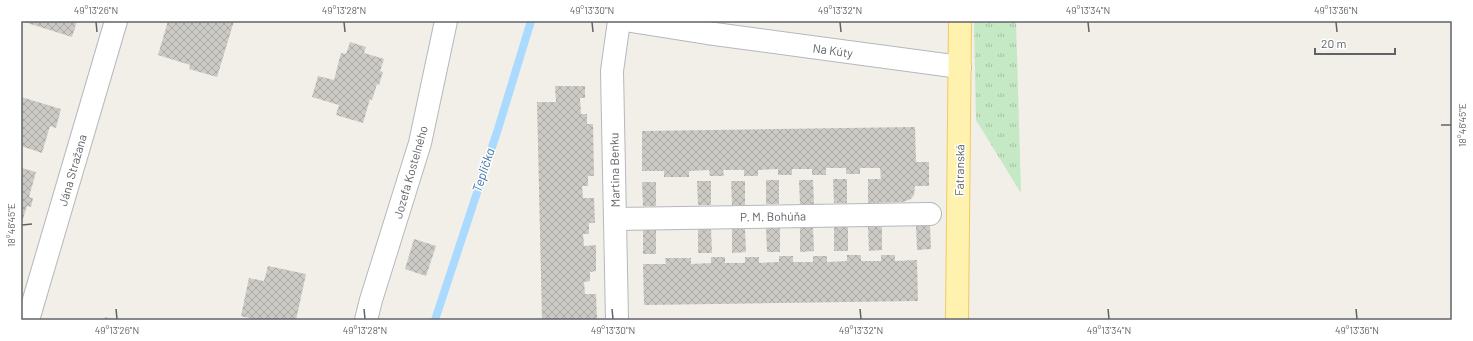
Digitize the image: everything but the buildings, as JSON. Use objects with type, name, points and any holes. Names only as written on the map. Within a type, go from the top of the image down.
[{"type":"main road","name":"Fatranská","points":[[957,320],[960,21]]},
{"type":"street","name":"Jána Stražana","points":[[28,320],[116,21]]},
{"type":"street","name":"Jozefa Kostelného","points":[[366,320],[373,292],[420,143],[446,21]]},
{"type":"street","name":"Martina Benku","points":[[617,320],[612,71],[619,21]]},
{"type":"street","name":"Na Kúty","points":[[631,21],[708,27],[960,67]]},
{"type":"street","name":"P. M. Bohúňa","points":[[616,219],[930,214]]},
{"type":"green space","points":[[974,21],[1016,21],[1021,193],[976,120]]},
{"type":"waterway","name":"Teplička","points":[[435,320],[498,129],[531,21]]}]
